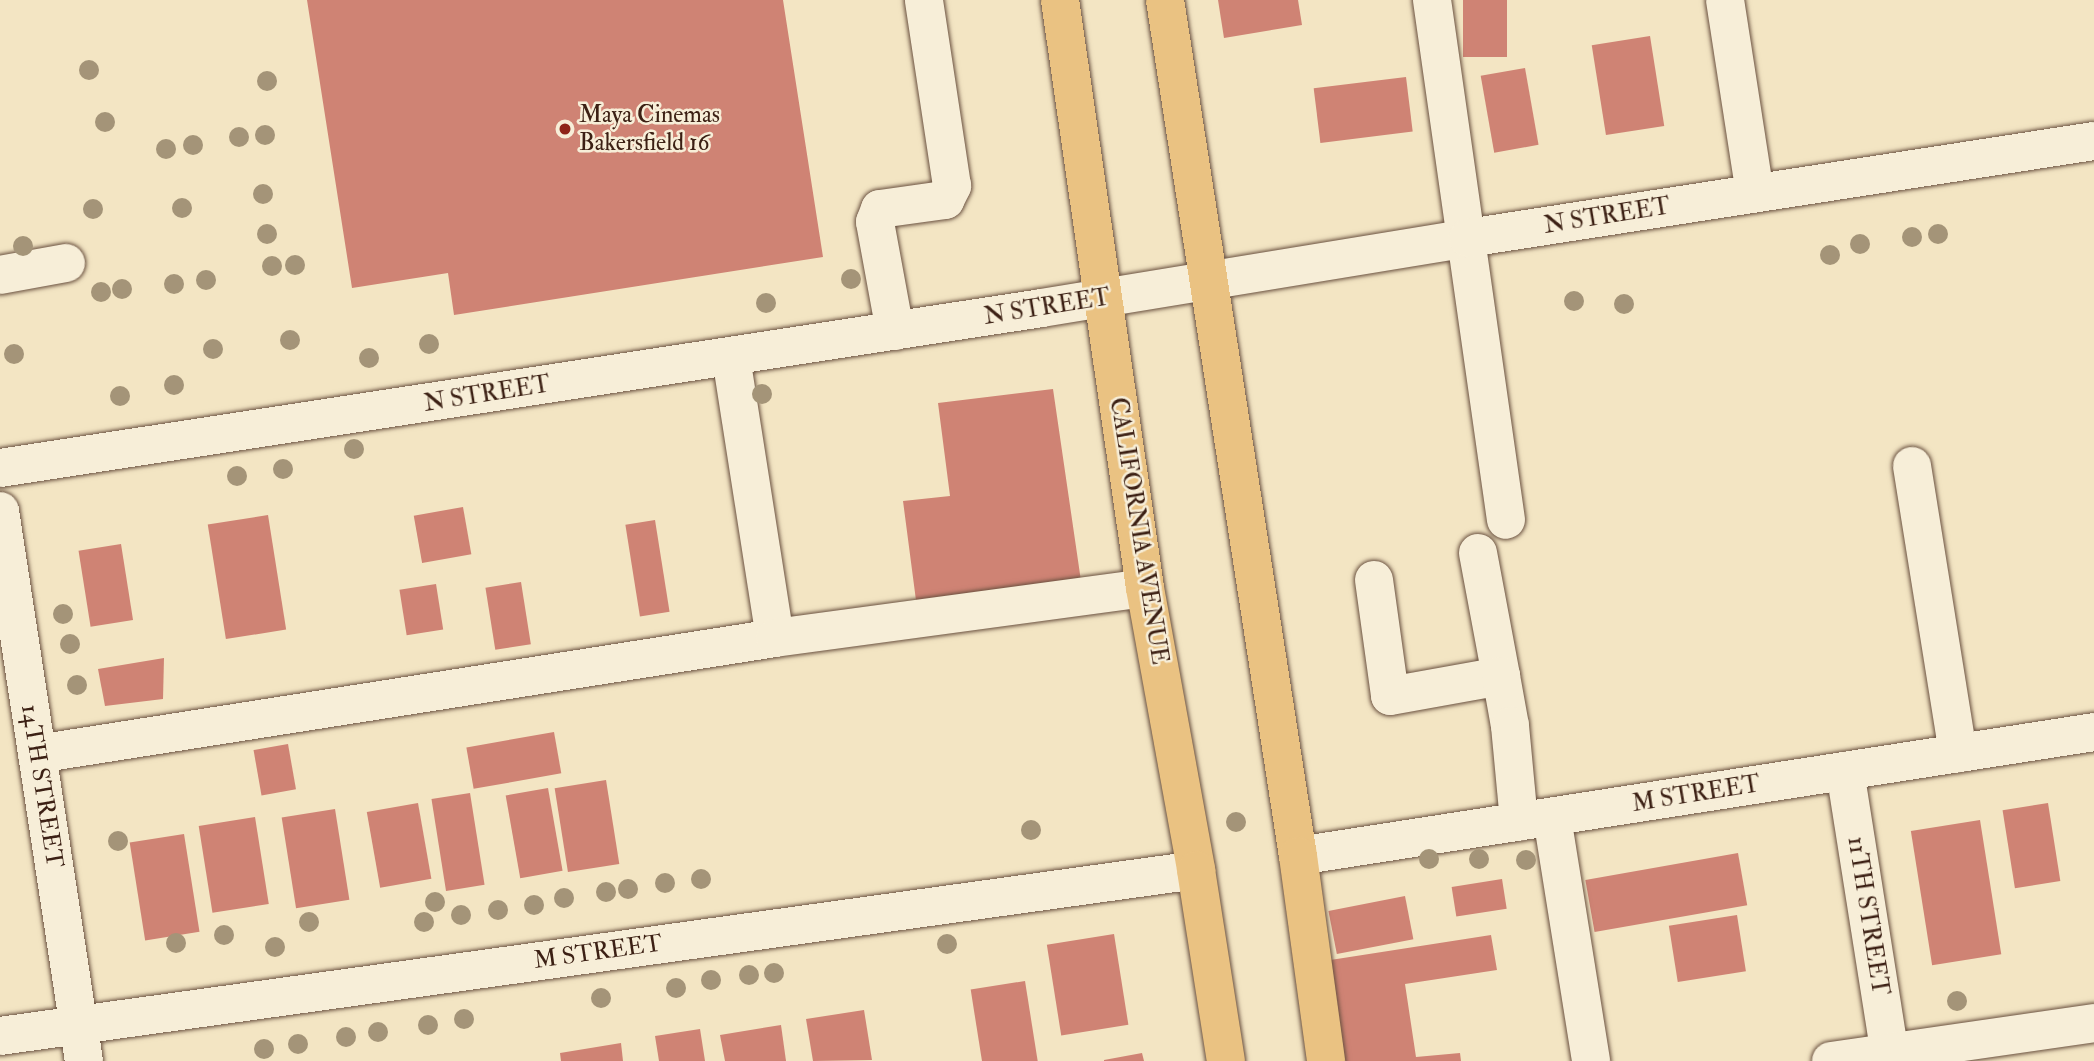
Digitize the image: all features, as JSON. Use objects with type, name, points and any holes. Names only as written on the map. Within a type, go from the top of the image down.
[{"type":"main road","name":"CALIFORNIA AVENUE","points":[[1060,0],[1145,588],[1196,870],[1226,1061]]},
{"type":"main road","points":[[1165,0],[1298,856],[1326,1061]]},
{"type":"street","points":[[895,331],[875,222],[880,209],[944,200],[951,186],[924,0]]},
{"type":"street","points":[[1432,0],[1468,238],[1506,520]]},
{"type":"street","points":[[1725,0],[1755,193]]},
{"type":"street","name":"N STREET","points":[[0,468],[895,331],[1468,238],[2094,141]]},
{"type":"street","points":[[0,275],[66,263]]},
{"type":"street","points":[[731,356],[775,638]]},
{"type":"street","points":[[1912,466],[1958,753]]},
{"type":"street","name":"14TH STREET","points":[[0,511],[84,1061]]},
{"type":"street","points":[[1478,553],[1510,726],[1535,819],[1591,1061]]},
{"type":"street","points":[[1374,580],[1390,696],[1501,676]]},
{"type":"street","points":[[37,754],[775,638],[1145,588]]},
{"type":"street","name":"M STREET","points":[[1298,856],[2094,732]]},
{"type":"street","name":"11TH STREET","points":[[1845,771],[1890,1057]]},
{"type":"street","name":"M STREET","points":[[0,1036],[1196,870]]},
{"type":"street","points":[[1831,1061],[1890,1057],[2094,1023]]},
{"type":"building","name":"Maya Cinemas Bakersfield 16","points":[[307,0],[783,0],[823,257],[454,315],[448,273],[352,288]]},
{"type":"building","points":[[1218,0],[1298,0],[1302,25],[1224,38]]},
{"type":"building","points":[[1463,0],[1507,0],[1507,57],[1463,57]]},
{"type":"building","points":[[1650,36],[1664,126],[1606,135],[1592,45]]},
{"type":"building","points":[[1525,68],[1539,145],[1494,153],[1481,76]]},
{"type":"building","points":[[1406,77],[1413,132],[1320,143],[1314,88]]},
{"type":"building","points":[[1053,389],[1081,581],[917,608],[903,501],[950,496],[938,403]]},
{"type":"building","points":[[463,507],[471,554],[422,563],[414,516]]},
{"type":"building","points":[[268,515],[286,630],[226,639],[208,525]]},
{"type":"building","points":[[655,520],[670,612],[640,617],[625,525]]},
{"type":"building","points":[[121,544],[133,620],[91,627],[79,551]]},
{"type":"building","points":[[521,582],[531,644],[495,650],[485,588]]},
{"type":"building","points":[[436,584],[443,629],[407,635],[399,590]]},
{"type":"building","points":[[164,658],[163,699],[105,706],[98,669]]},
{"type":"building","points":[[554,732],[561,773],[474,789],[466,747]]},
{"type":"building","points":[[288,744],[296,789],[262,795],[254,750]]},
{"type":"building","points":[[606,780],[619,864],[568,872],[555,788]]},
{"type":"building","points":[[548,788],[563,871],[520,878],[506,795]]},
{"type":"building","points":[[470,793],[485,885],[446,891],[431,799]]},
{"type":"building","points":[[418,803],[431,879],[380,888],[367,812]]},
{"type":"building","points":[[2048,803],[2060,881],[2015,888],[2003,810]]},
{"type":"building","points":[[335,809],[349,900],[296,908],[282,817]]},
{"type":"building","points":[[255,817],[269,904],[212,913],[199,826]]},
{"type":"building","points":[[1980,820],[2001,954],[1932,965],[1911,831]]},
{"type":"building","points":[[184,834],[199,932],[145,940],[130,843]]},
{"type":"building","points":[[1738,853],[1747,905],[1595,932],[1585,880]]},
{"type":"building","points":[[1502,879],[1507,909],[1456,917],[1452,887]]},
{"type":"building","points":[[1405,896],[1413,939],[1337,954],[1328,911]]},
{"type":"building","points":[[1737,915],[1746,971],[1678,982],[1669,926]]},
{"type":"building","points":[[1114,934],[1128,1025],[1061,1036],[1047,945]]},
{"type":"building","points":[[1491,935],[1497,970],[1405,984],[1416,1057],[1460,1053],[1461,1061],[1340,1061],[1324,961]]},
{"type":"building","points":[[1025,981],[1038,1061],[982,1061],[971,990]]},
{"type":"building","points":[[864,1010],[872,1060],[813,1061],[806,1019]]},
{"type":"building","points":[[781,1025],[786,1061],[725,1061],[720,1035]]},
{"type":"building","points":[[700,1029],[705,1061],[659,1061],[655,1036]]},
{"type":"building","points":[[621,1043],[623,1061],[561,1061],[560,1053]]},
{"type":"building","points":[[1142,1053],[1144,1061],[1104,1061],[1104,1060]]},
{"type":"place","name":"Maya Cinemas Bakersfield 16","points":[[565,129]]}]
